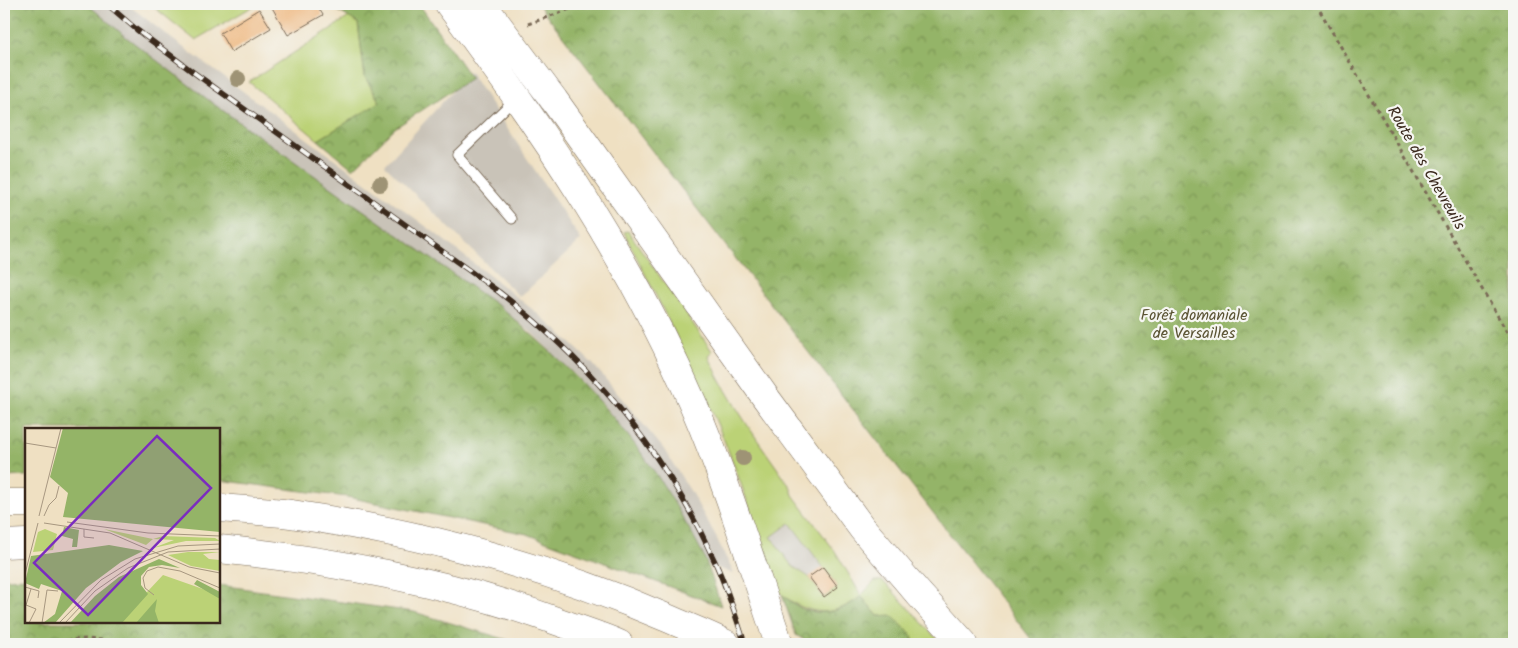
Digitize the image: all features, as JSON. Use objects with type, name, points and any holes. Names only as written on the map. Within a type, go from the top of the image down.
[{"type":"highway","points":[[449,4],[503,76],[592,210],[656,325],[687,390],[710,447],[779,644]]},
{"type":"highway","points":[[482,4],[554,100],[766,398],[862,528],[964,644]]},
{"type":"highway","points":[[4,503],[25,503]]},
{"type":"highway","points":[[220,508],[289,514],[373,528],[455,546],[540,569],[627,601],[726,644]]},
{"type":"highway","points":[[4,544],[25,543]]},
{"type":"highway","points":[[220,548],[277,555],[433,583],[528,610],[619,644]]},
{"type":"lane","points":[[512,219],[457,156],[517,97]]},
{"type":"path","points":[[525,25],[584,4]]},
{"type":"path","name":"Route des Chevreuils","points":[[1316,4],[1514,344]]},
{"type":"path","points":[[18,644],[85,639],[160,644]]},
{"type":"shaded area","points":[[87,4],[127,4],[431,230],[559,332],[593,364],[663,448],[691,492],[734,574],[707,564],[652,468],[636,446],[605,407],[532,333],[501,308],[215,105],[126,37]]},
{"type":"shaded area","points":[[470,72],[581,240],[520,297],[385,165]]},
{"type":"shaded area","points":[[790,523],[838,587],[824,597],[809,577],[792,566],[771,537]]},
{"type":"green space","points":[[4,4],[87,4],[126,37],[215,105],[501,308],[554,355],[604,406],[648,462],[699,547],[721,606],[527,534],[347,497],[220,480],[220,428],[25,428],[25,476],[4,477]]},
{"type":"green space","points":[[150,4],[257,4],[195,40]]},
{"type":"green space","points":[[339,4],[419,4],[471,78],[395,128],[353,169],[318,140],[380,102],[365,77],[358,23],[333,8]]},
{"type":"green space","name":"Forêt domaniale de Versailles","points":[[538,4],[1514,4],[1514,644],[1035,644]]},
{"type":"green space","points":[[349,17],[358,23],[365,77],[380,103],[318,140],[249,82]]},
{"type":"green space","points":[[628,231],[712,351],[709,357],[737,408],[791,488],[793,495],[835,551],[861,595],[875,581],[882,581],[942,644],[914,644],[912,635],[878,616],[861,596],[839,609],[817,611],[796,604],[776,589],[729,452],[686,356],[624,232]],"holes":[[[790,523],[838,587],[824,597],[809,577],[792,566],[771,537]]]},
{"type":"green space","points":[[25,578],[25,623],[220,623],[220,585],[414,612],[521,644],[4,644],[4,579]]},
{"type":"green space","points":[[782,595],[803,609],[813,612],[828,612],[842,608],[861,596],[878,616],[891,615],[912,635],[914,644],[811,644],[796,635]]},
{"type":"building","points":[[270,4],[316,4],[323,15],[288,35]]},
{"type":"building","points":[[259,9],[271,28],[231,52],[220,33]]},
{"type":"building","points":[[823,567],[838,587],[824,597],[809,577]]},
{"type":"railway","points":[[107,4],[137,30],[193,72],[499,292],[566,350],[624,413],[674,484],[696,522],[715,562],[745,644]]}]
